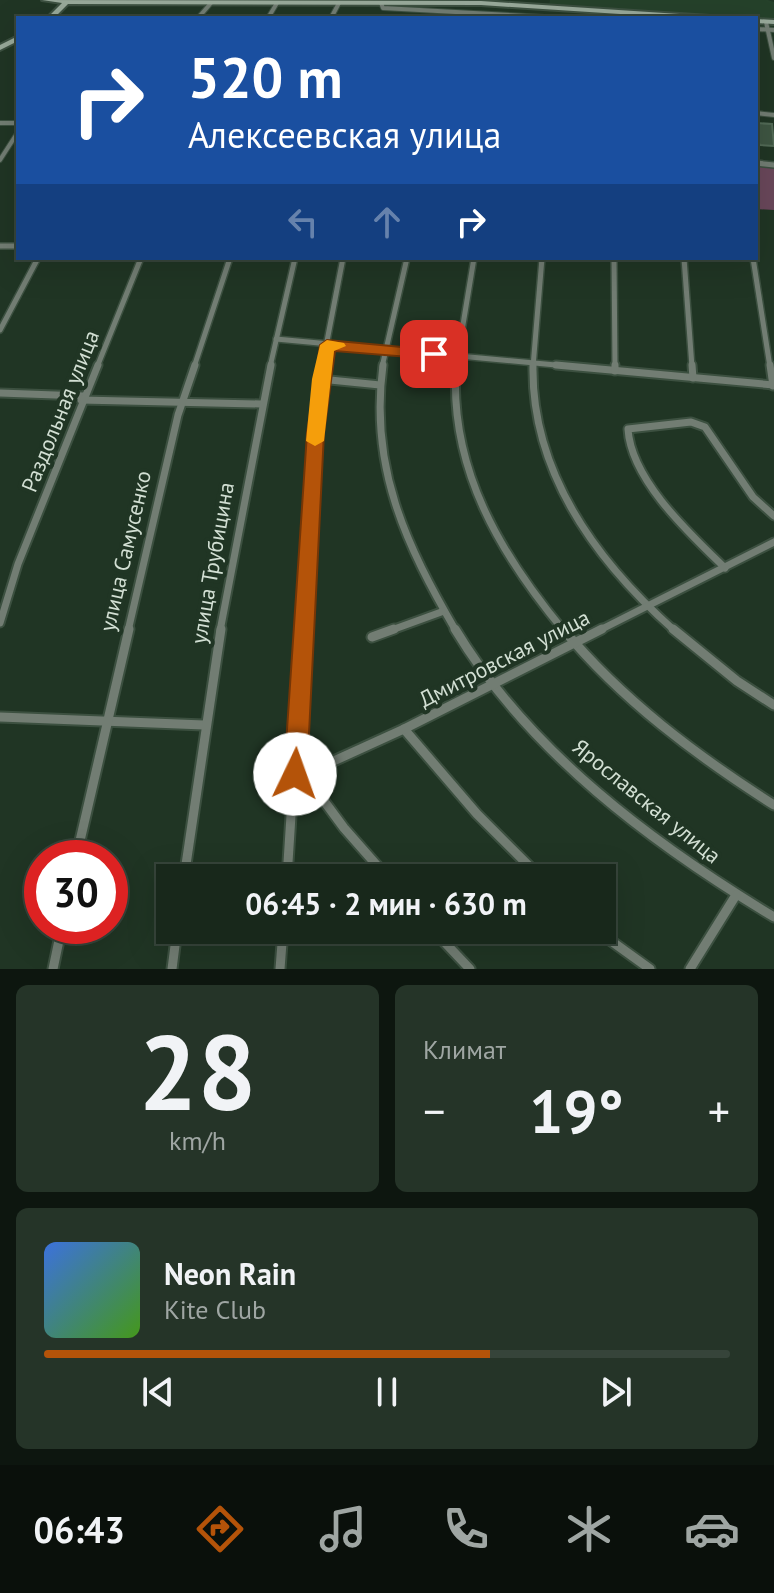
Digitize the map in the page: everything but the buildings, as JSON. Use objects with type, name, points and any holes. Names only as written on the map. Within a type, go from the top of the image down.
[{"type":"main road","points":[[45,0],[529,6],[682,16]]},
{"type":"main road","points":[[52,16],[68,1]]},
{"type":"street","points":[[200,16],[211,3]]},
{"type":"street","points":[[269,16],[277,3]]},
{"type":"street","points":[[332,16],[339,3]]},
{"type":"street","points":[[378,16],[382,5],[527,16],[529,6]]},
{"type":"street","points":[[566,16],[569,8]]},
{"type":"street","points":[[418,16],[420,10]]},
{"type":"street","points":[[770,26],[774,58]]},
{"type":"street","points":[[0,160],[16,135]]},
{"type":"street","points":[[0,330],[37,260]]},
{"type":"street","name":"Раздольная улица","points":[[0,623],[18,564],[82,398],[140,260]]},
{"type":"street","name":"улица Самусенко","points":[[80,840],[182,402],[229,260]]},
{"type":"street","name":"улица Трубицина","points":[[186,864],[204,725],[261,404],[295,260]]},
{"type":"street","points":[[288,864],[320,379],[343,260]]},
{"type":"street","name":"Ярославская улица","points":[[407,260],[385,350],[378,425],[387,482],[405,536],[444,611],[493,685],[542,738],[608,799],[736,895],[774,917]]},
{"type":"street","points":[[474,260],[454,386],[456,424],[473,493],[501,545],[573,641],[624,695],[683,746],[774,805]]},
{"type":"street","points":[[542,260],[533,364],[536,416],[543,448],[557,481],[592,540],[651,606],[743,687],[774,705]]},
{"type":"street","points":[[614,260],[615,371]]},
{"type":"street","points":[[684,260],[693,378]]},
{"type":"street","points":[[276,339],[774,387],[753,260]]},
{"type":"street","points":[[320,379],[380,385]]},
{"type":"street","points":[[0,393],[261,404]]},
{"type":"street","points":[[725,568],[682,527],[660,497],[639,466],[626,435],[628,429],[691,422],[705,427],[753,497],[774,516]]},
{"type":"street","name":"Дмитровская улица","points":[[296,763],[327,764],[404,729],[774,542]]},
{"type":"street","points":[[372,637],[444,611]]},
{"type":"street","points":[[0,717],[204,725]]},
{"type":"street","points":[[404,729],[477,814],[527,864]]},
{"type":"street","points":[[296,763],[344,828],[376,864]]},
{"type":"street","points":[[312,784],[327,764]]},
{"type":"street","points":[[690,969],[736,895]]},
{"type":"street","points":[[53,969],[58,944]]},
{"type":"street","points":[[172,969],[175,944]]},
{"type":"street","points":[[280,969],[282,944]]},
{"type":"street","points":[[446,944],[470,969]]},
{"type":"street","points":[[615,944],[650,969]]},
{"type":"shaded area","points":[[550,0],[768,0],[774,2],[774,20],[758,19],[758,16],[549,6]]},
{"type":"shaded area","points":[[758,166],[774,167],[774,210],[758,209]]},
{"type":"slow traffic","points":[[315,441],[320,379],[327,345],[339,346]]},
{"type":"route","points":[[295,774],[315,433],[327,345],[434,354]]}]
